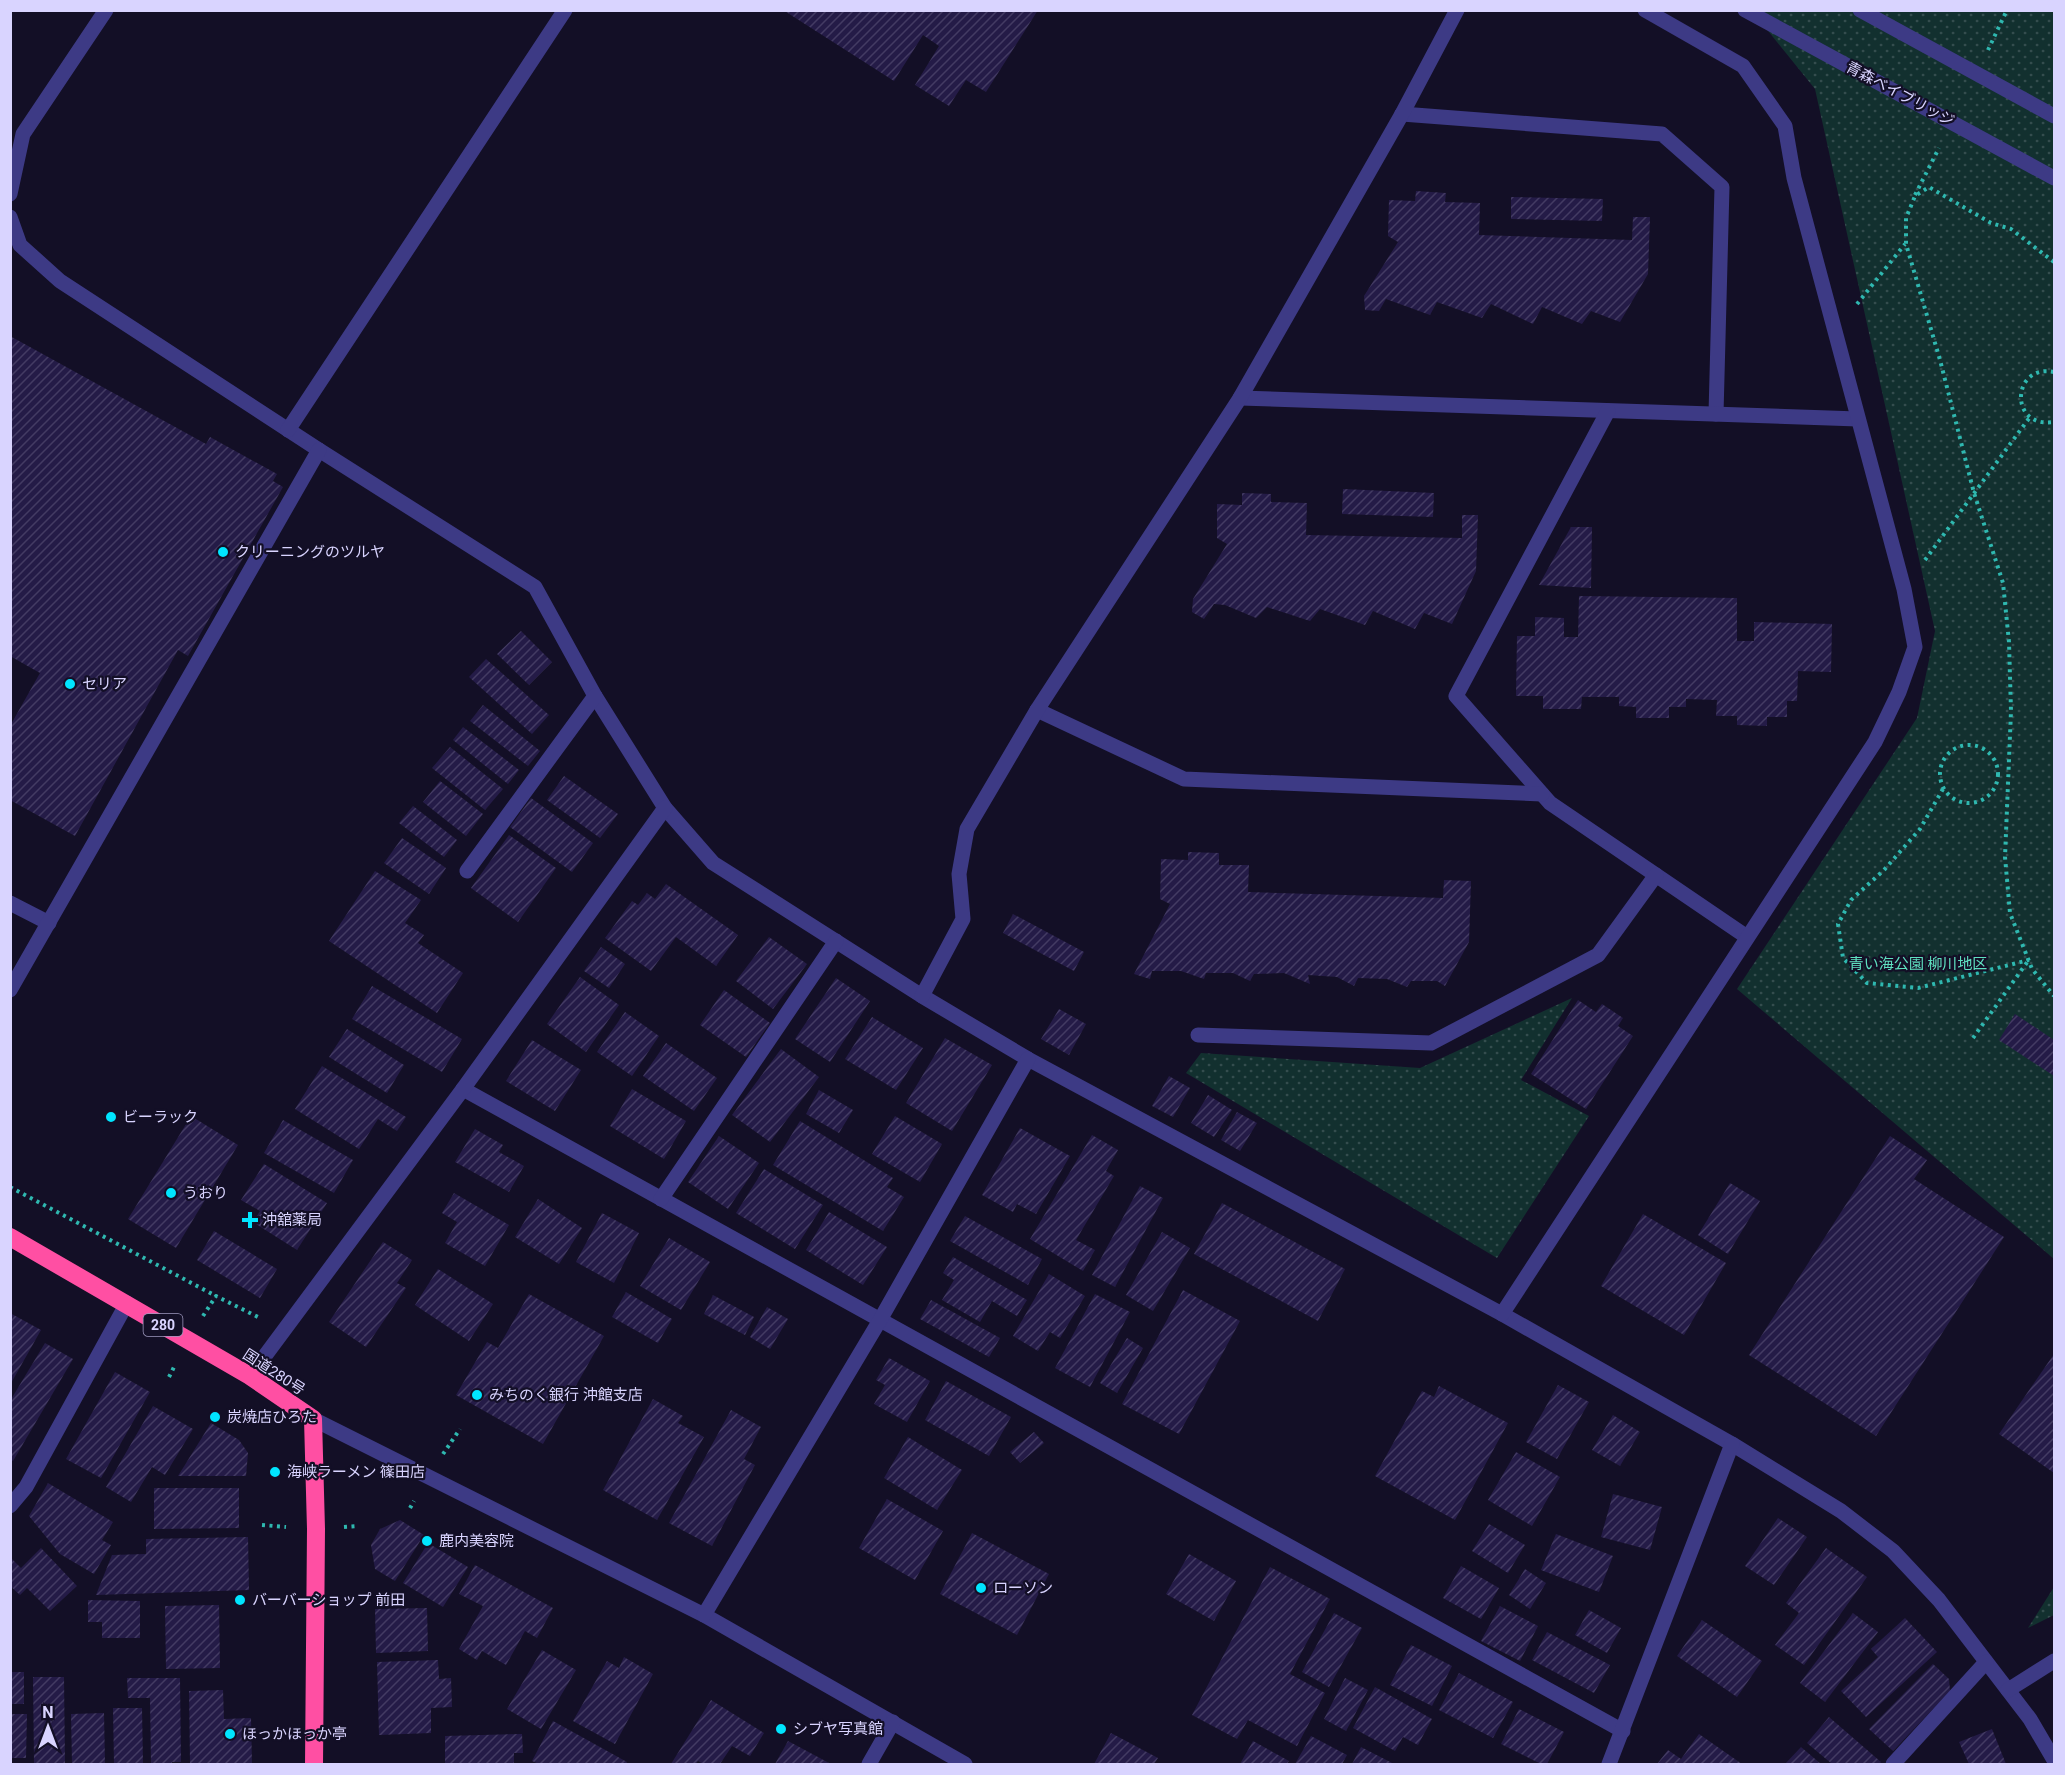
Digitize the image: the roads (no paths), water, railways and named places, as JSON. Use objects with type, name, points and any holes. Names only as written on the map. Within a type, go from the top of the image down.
[{"type":"highway","name":"国道280号","points":[[10,1237],[250,1376],[313,1419]]},
{"type":"highway","points":[[313,1419],[316,1529],[314,1764]]},
{"type":"street","points":[[10,194],[17,130],[106,10]]},
{"type":"street","points":[[288,430],[564,10]]},
{"type":"street","points":[[922,996],[963,919],[959,874],[967,829],[1038,710],[1240,398],[1402,114],[1457,10]]},
{"type":"street","points":[[1502,1314],[1875,742],[1899,692],[1915,646],[1904,590],[1794,178],[1785,126],[1743,66],[1645,10]]},
{"type":"street","name":"青森ベイブリッジ","points":[[1745,10],[2055,178]]},
{"type":"street","points":[[1860,10],[2055,116]]},
{"type":"street","points":[[1402,114],[1662,134],[1722,187],[1716,414]]},
{"type":"street","points":[[10,217],[15,245],[60,281],[319,450],[535,587],[595,696],[665,808],[713,863],[922,996],[1028,1059],[1502,1314],[1731,1444],[1841,1511],[1893,1551],[1940,1600],[2030,1719],[2055,1760]]},
{"type":"street","points":[[1240,398],[1858,419]]},
{"type":"street","points":[[1608,411],[1456,696],[1550,803],[1747,937]]},
{"type":"street","points":[[10,990],[319,450]]},
{"type":"street","points":[[467,871],[595,696]]},
{"type":"street","points":[[1038,710],[1184,780],[1542,794]]},
{"type":"street","points":[[250,1376],[463,1089],[665,808]]},
{"type":"street","points":[[1198,1035],[1431,1043],[1598,955],[1656,875]]},
{"type":"street","points":[[10,903],[49,923]]},
{"type":"street","points":[[661,1199],[836,941]]},
{"type":"street","points":[[704,1615],[880,1320],[1028,1059]]},
{"type":"street","points":[[463,1089],[1623,1731]]},
{"type":"street","points":[[10,1506],[26,1487],[127,1304]]},
{"type":"street","points":[[313,1419],[704,1615],[965,1764]]},
{"type":"street","points":[[1609,1764],[1731,1444]]},
{"type":"street","points":[[2008,1690],[2055,1661]]},
{"type":"street","points":[[1893,1764],[1986,1662]]},
{"type":"street","points":[[869,1764],[893,1722]]},
{"type":"place","name":"クリーニングのツルヤ","points":[[223,552]]},
{"type":"place","name":"セリア","points":[[70,684]]},
{"type":"place","name":"ビーラック","points":[[111,1117]]},
{"type":"place","name":"うおり","points":[[171,1193]]},
{"type":"place","name":"沖舘薬局","points":[[250,1220]]},
{"type":"place","name":"みちのく銀行 沖館支店","points":[[477,1395]]},
{"type":"place","name":"炭焼店ひろた","points":[[215,1417]]},
{"type":"place","name":"海峡ラーメン 篠田店","points":[[275,1472]]},
{"type":"place","name":"鹿内美容院","points":[[427,1541]]},
{"type":"place","name":"ローソン","points":[[981,1588]]},
{"type":"place","name":"バーバーショップ 前田","points":[[240,1600]]},
{"type":"place","name":"シブヤ写真館","points":[[781,1729]]},
{"type":"place","name":"ほっかほっか亭","points":[[230,1734]]},
{"type":"park label","name":"青い海公園 柳川地区","points":[[1918,964]]}]
